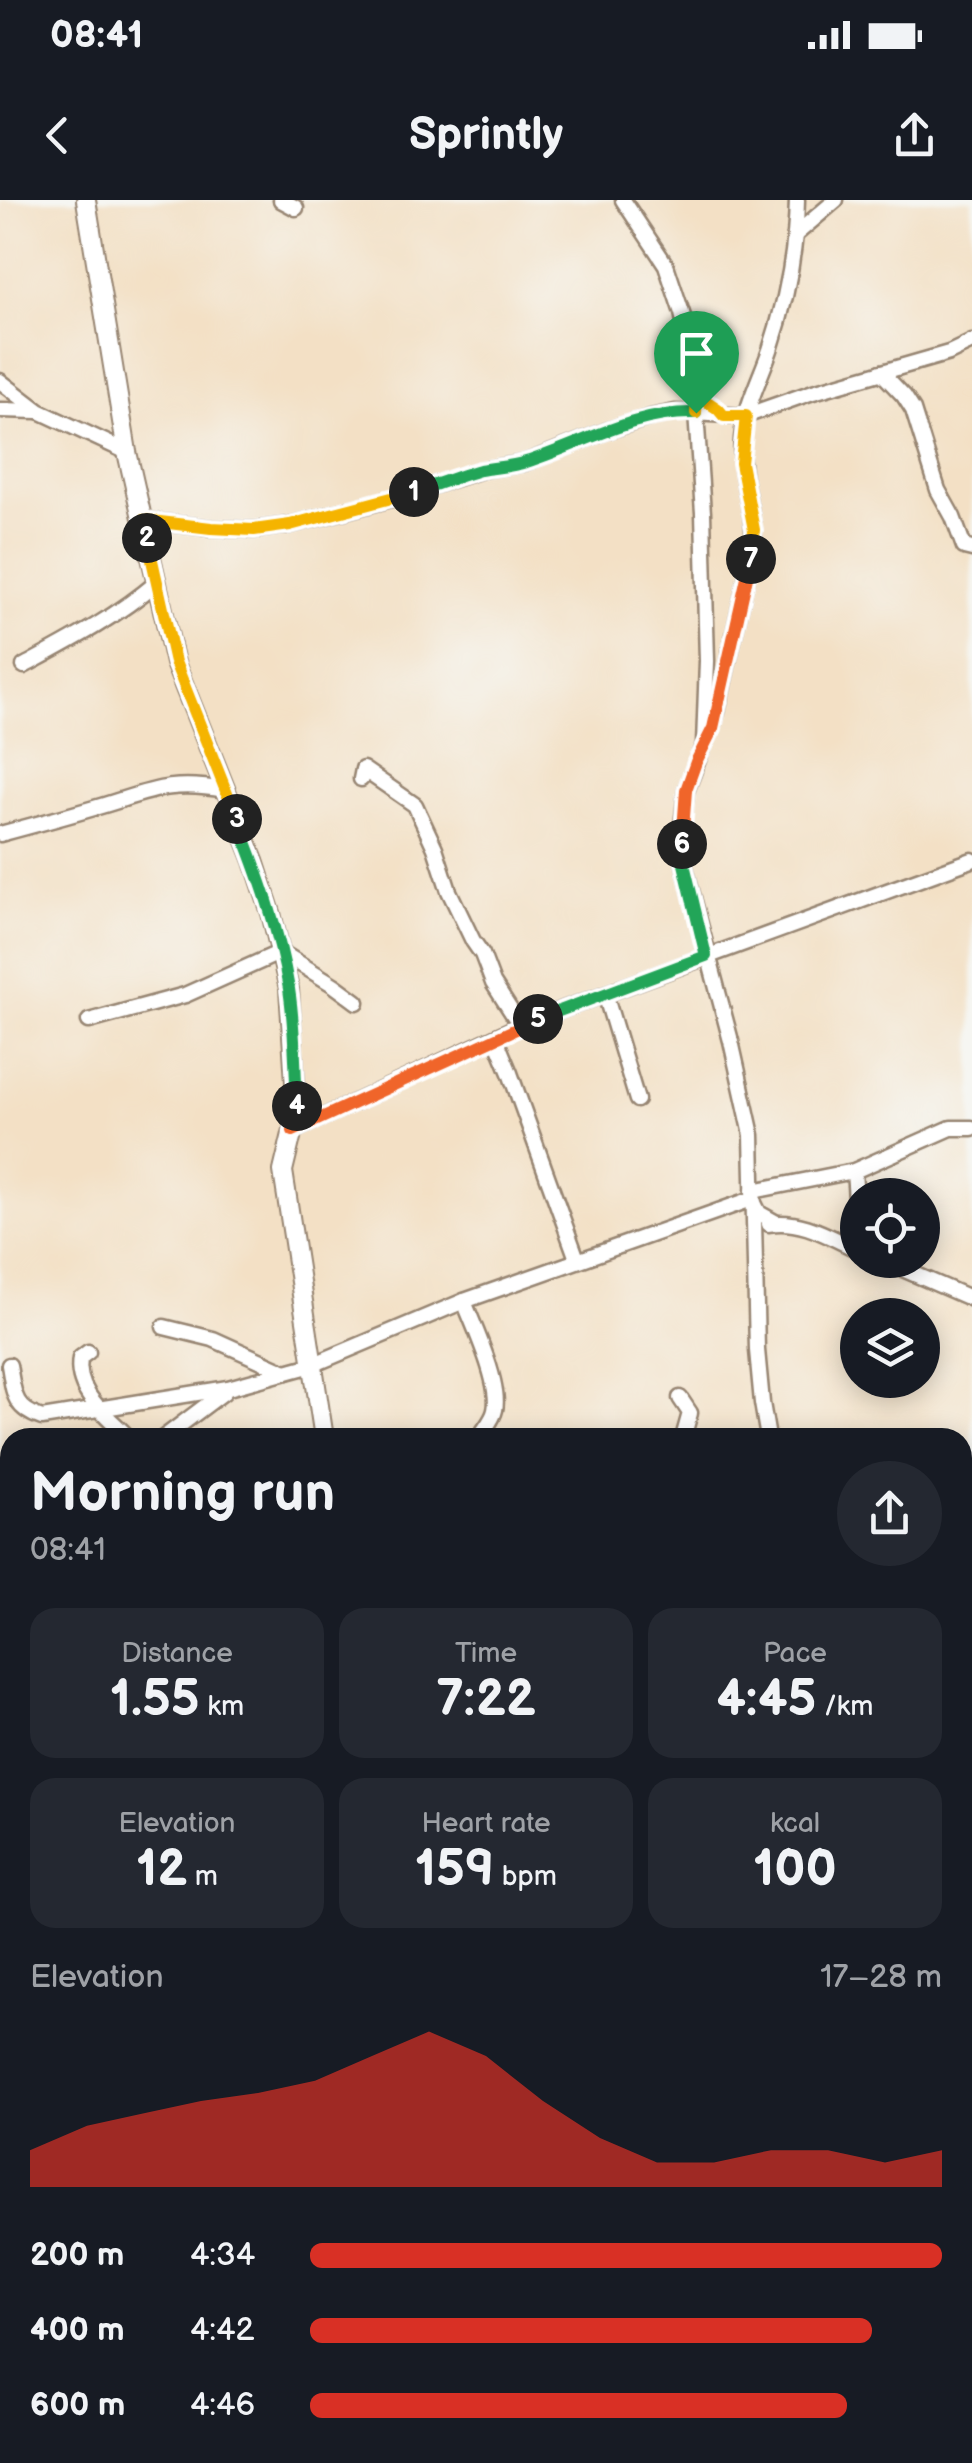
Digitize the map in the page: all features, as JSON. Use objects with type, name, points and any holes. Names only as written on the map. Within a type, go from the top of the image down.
[{"type":"main road","points":[[86,200],[126,452],[175,662],[254,861],[280,952],[292,1017],[298,1113],[283,1171],[322,1428]]},
{"type":"street","points":[[281,200],[296,208]]},
{"type":"street","points":[[623,200],[666,264],[698,385],[707,661],[704,744]]},
{"type":"street","points":[[766,1428],[757,1350],[752,1135],[684,864],[681,836],[686,790],[713,728],[754,544],[741,463],[746,416],[771,346],[792,267],[797,200]]},
{"type":"street","points":[[795,235],[836,200]]},
{"type":"street","points":[[143,520],[254,530],[290,525],[482,470],[524,463],[652,417],[674,412],[746,416],[950,353],[972,342]]},
{"type":"street","points":[[881,372],[913,410],[938,490],[964,547],[972,549]]},
{"type":"street","points":[[0,381],[39,412],[126,452]]},
{"type":"street","points":[[697,395],[724,416]]},
{"type":"street","points":[[0,410],[39,412]]},
{"type":"street","points":[[24,666],[100,624],[156,583]]},
{"type":"street","points":[[361,778],[363,769],[415,805],[493,983],[520,1025]]},
{"type":"street","points":[[0,834],[156,788],[180,785],[226,790]]},
{"type":"street","points":[[293,1131],[520,1025],[972,860]]},
{"type":"street","points":[[89,1021],[185,995],[280,952],[356,1002]]},
{"type":"street","points":[[605,994],[637,1100]]},
{"type":"street","points":[[495,1037],[577,1260]]},
{"type":"street","points":[[10,1365],[15,1396],[25,1411],[48,1418],[228,1388],[312,1365],[464,1301],[753,1195],[854,1170],[951,1128],[972,1128]]},
{"type":"street","points":[[854,1170],[855,1178]]},
{"type":"street","points":[[753,1195],[759,1212],[775,1222]]},
{"type":"street","points":[[754,1228],[775,1222],[796,1224],[840,1242]]},
{"type":"street","points":[[924,1278],[972,1299]]},
{"type":"street","points":[[464,1301],[494,1389],[494,1412],[484,1428]]},
{"type":"street","points":[[164,1327],[213,1339],[286,1372]]},
{"type":"street","points":[[88,1352],[80,1360],[85,1392],[120,1428]]},
{"type":"street","points":[[176,1428],[228,1388]]},
{"type":"street","points":[[680,1398],[690,1414],[686,1428]]},
{"type":"route","points":[[697,395],[724,416],[746,416],[741,463],[754,530],[752,556],[713,728],[686,790],[681,836],[684,864],[706,956],[520,1025],[293,1131],[298,1113],[292,1017],[271,913],[175,662],[143,520],[254,530],[290,525],[482,470],[524,463],[652,417],[696,413],[697,395]]}]
